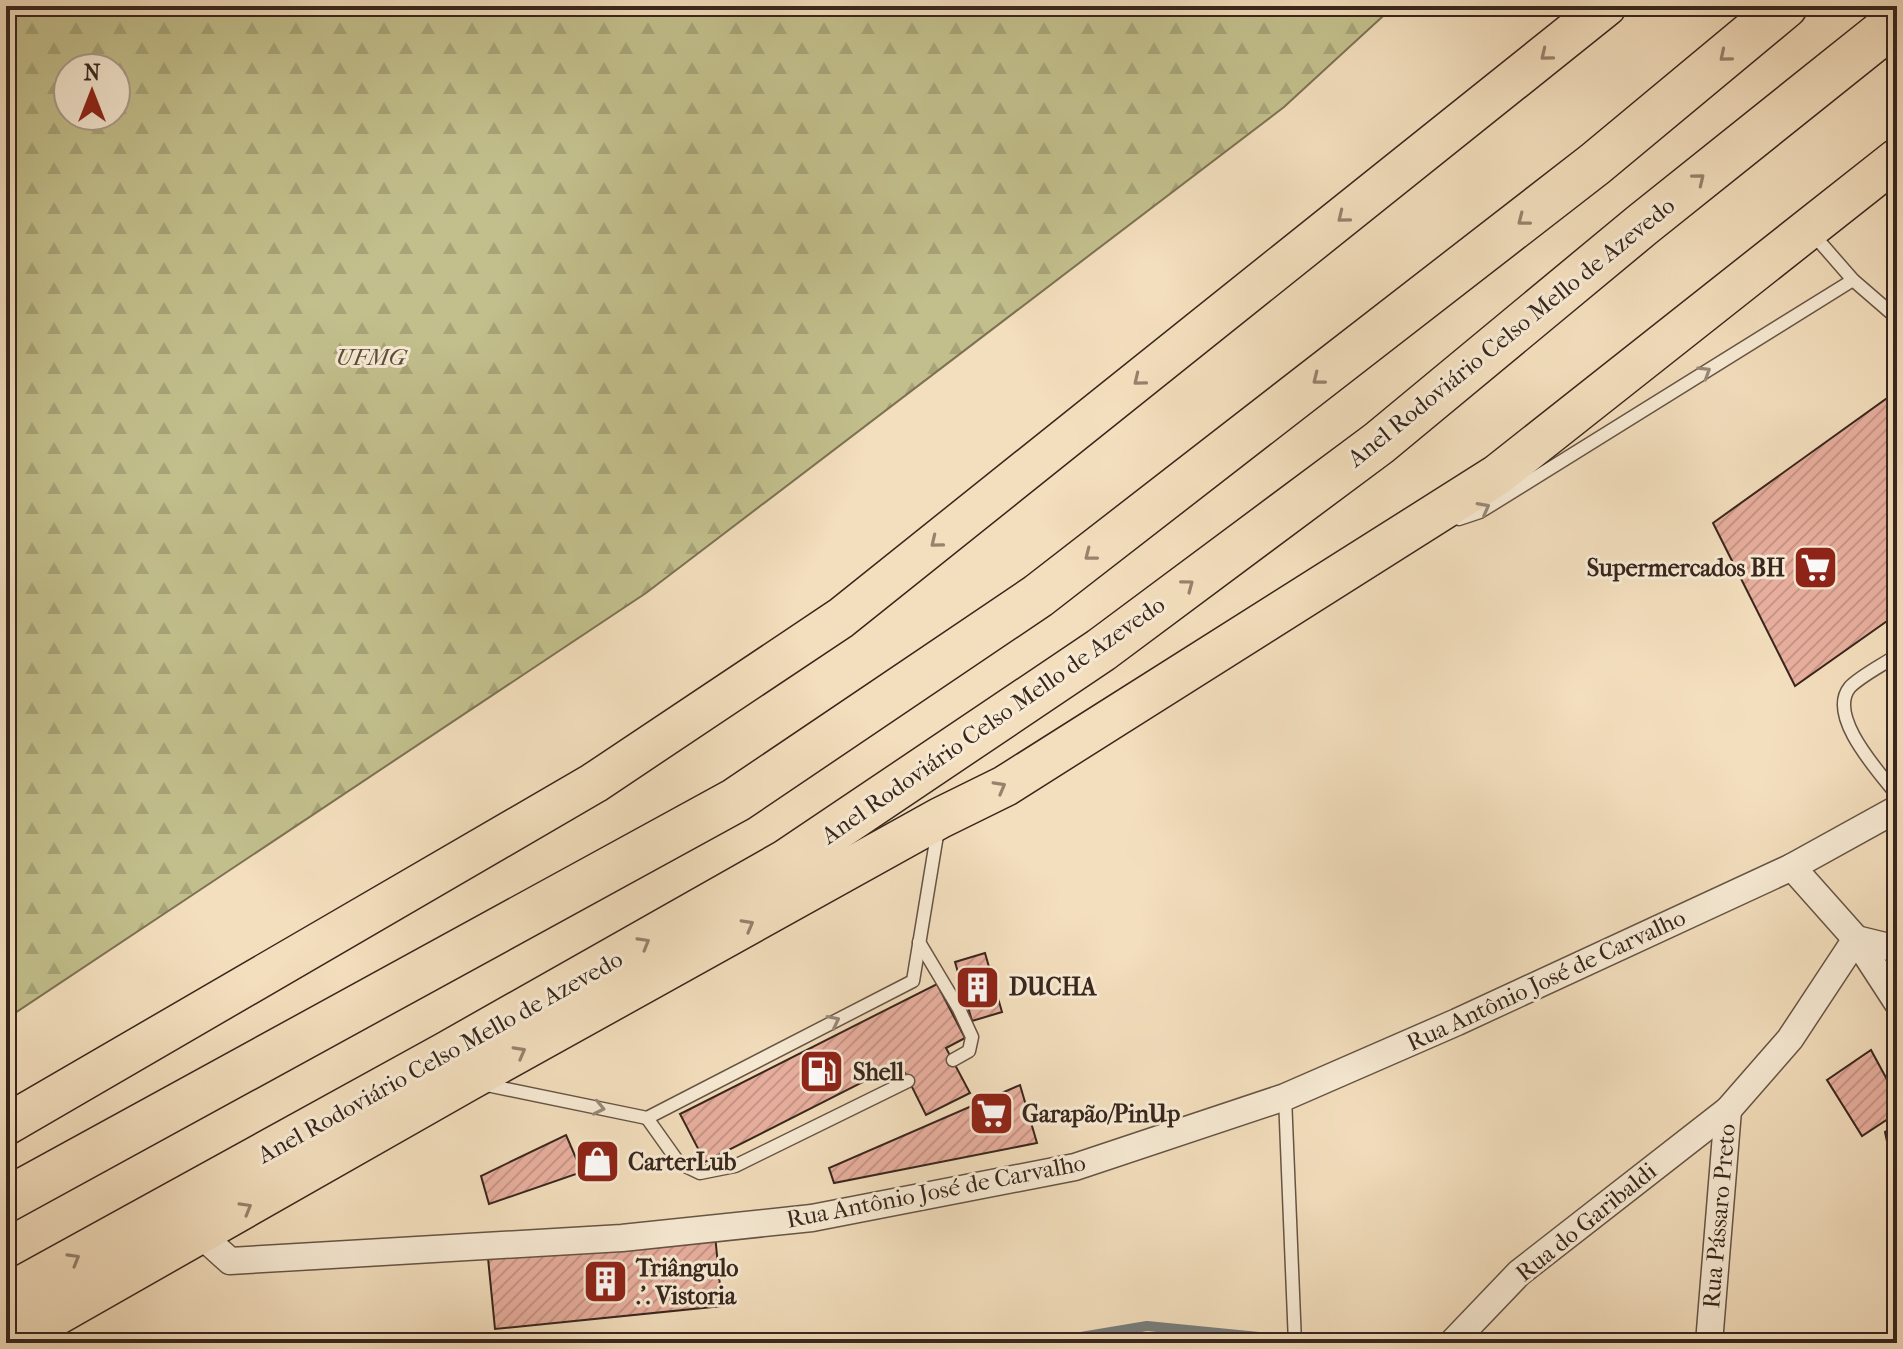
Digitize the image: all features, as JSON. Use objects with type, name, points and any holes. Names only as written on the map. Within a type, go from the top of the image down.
[{"type":"highway","points":[[6,1200],[749,791],[1038,596],[1595,164],[1785,6]]},
{"type":"highway","name":"Anel Rodoviário Celso Mello de Azevedo","points":[[6,1297],[447,1054],[786,862],[1075,667],[1379,443],[1642,225],[1897,21]]},
{"type":"main road","points":[[6,1125],[594,783],[841,618],[1606,6]]},
{"type":"main road","name":"Anel Rodoviário Celso Mello de Azevedo","points":[[7,1343],[467,1081],[940,818],[1005,786],[1497,475],[1897,159]]},
{"type":"street","name":"Rua Antônio José de Carvalho","points":[[200,1234],[230,1261],[622,1238],[812,1218],[1075,1167],[1285,1097],[1457,1022],[1792,867],[1897,809]]},
{"type":"street","points":[[1792,867],[1856,939],[1897,1002]]},
{"type":"street","points":[[1856,939],[1897,949]]},
{"type":"street","name":"Rua Pássaro Preto","points":[[1709,1343],[1728,1110],[1790,1039],[1856,939]]},
{"type":"street","name":"Rua do Garibaldi","points":[[1452,1343],[1519,1273],[1728,1110]]},
{"type":"lane","points":[[1808,228],[1853,280],[1897,318]]},
{"type":"lane","points":[[1409,530],[1445,524],[1480,512],[1853,280]]},
{"type":"lane","points":[[1897,655],[1851,687],[1844,709],[1845,719],[1855,738],[1897,795]]},
{"type":"lane","points":[[467,1081],[647,1118],[913,981],[940,818]]},
{"type":"lane","points":[[919,942],[972,1037],[969,1051],[953,1060]]},
{"type":"lane","points":[[647,1118],[679,1163],[700,1173],[735,1166],[908,1081]]},
{"type":"lane","points":[[1285,1097],[1295,1343]]},
{"type":"green space","name":"UFMG","points":[[6,6],[1394,6],[1284,107],[646,593],[6,1019]]},
{"type":"building","name":"Supermercados BH","points":[[1897,391],[1897,614],[1795,686],[1713,523]]},
{"type":"building","name":"DUCHA","points":[[985,953],[1002,1012],[972,1021],[955,962]]},
{"type":"building","name":"Shell","points":[[937,984],[965,1038],[946,1048],[970,1093],[926,1115],[900,1063],[705,1162],[680,1114]]},
{"type":"building","points":[[1871,1050],[1897,1098],[1897,1113],[1862,1136],[1827,1080]]},
{"type":"building","name":"Garapão/PinUp","points":[[1020,1085],[1037,1143],[834,1183],[829,1168]]},
{"type":"building","points":[[1897,1125],[1897,1178],[1895,1179],[1885,1132]]},
{"type":"building","points":[[566,1135],[582,1172],[489,1204],[481,1176]]},
{"type":"building","name":"Triângulo .'. Vistoria","points":[[715,1235],[722,1306],[495,1329],[488,1258]]},
{"type":"waterway","points":[[1045,1343],[1147,1326],[1269,1338]]},
{"type":"place","name":"Supermercados BH","points":[[1816,568]]},
{"type":"place","name":"DUCHA","points":[[978,987]]},
{"type":"place","name":"Shell","points":[[822,1072]]},
{"type":"place","name":"Garapão/PinUp","points":[[991,1114]]},
{"type":"place","name":"CarterLub","points":[[597,1162]]},
{"type":"place","name":"Triângulo .'. Vistoria","points":[[605,1282]]}]
